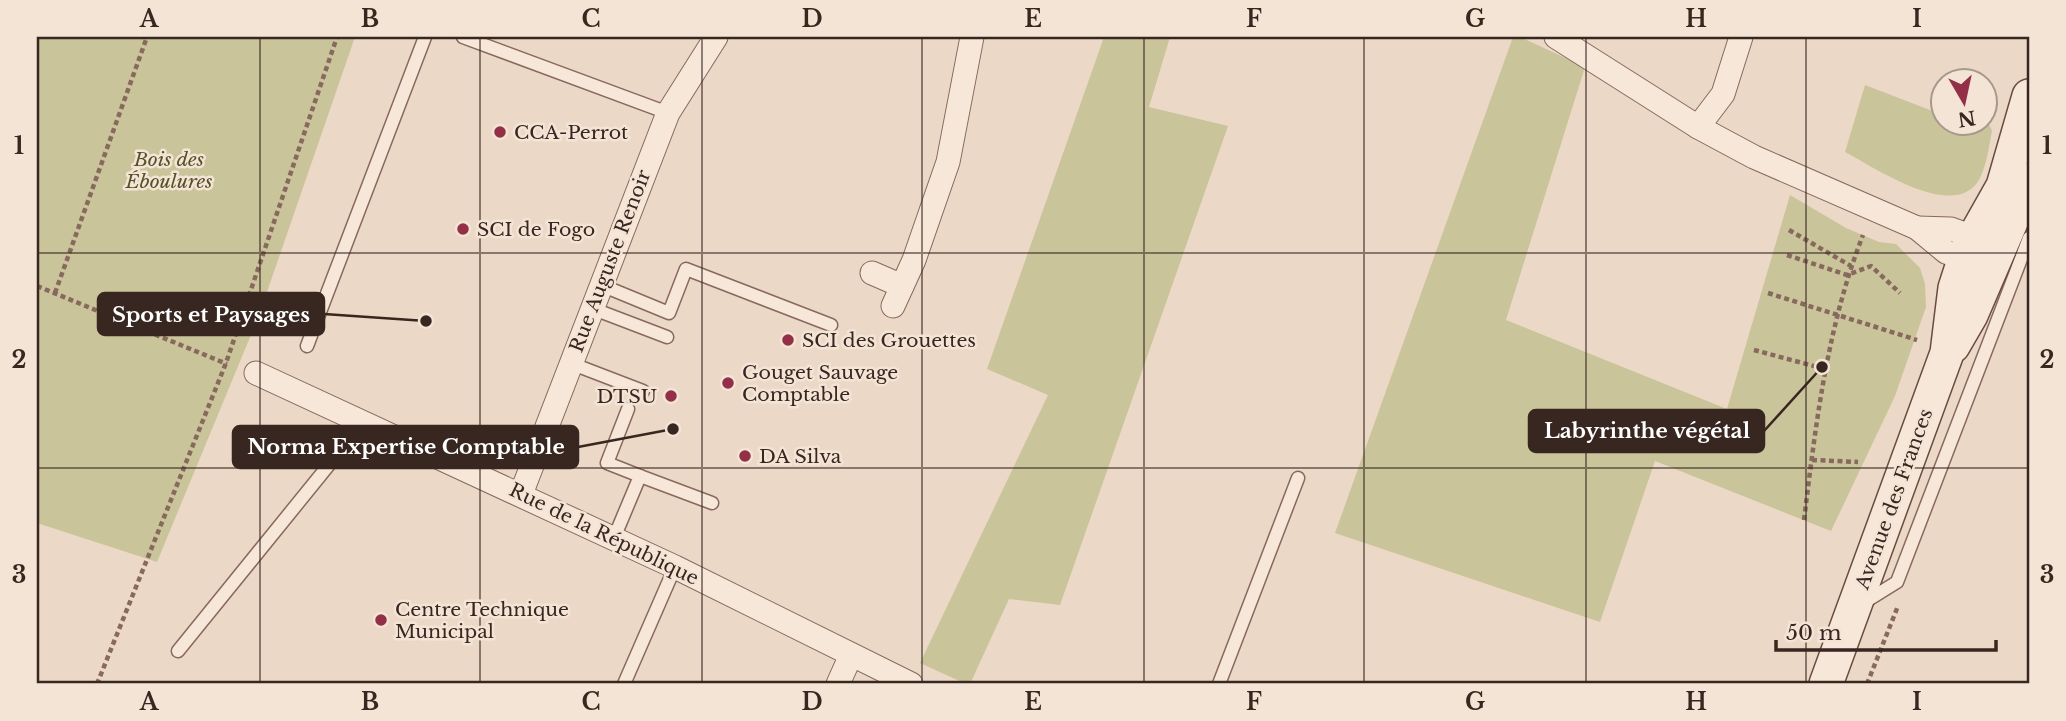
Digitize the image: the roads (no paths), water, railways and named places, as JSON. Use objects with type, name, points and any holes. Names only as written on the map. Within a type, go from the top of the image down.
[{"type":"main road","name":"Avenue des Frances","points":[[1992,250],[2003,186],[2026,113]]},
{"type":"main road","name":"Avenue des Frances","points":[[1826,684],[1947,353],[1955,288],[1992,250],[2029,180]]},
{"type":"street","name":"Rue Auguste Renoir","points":[[521,494],[668,113],[716,37]]},
{"type":"street","points":[[872,273],[897,296],[948,162],[972,37]]},
{"type":"street","points":[[1556,37],[1698,127],[1754,157],[1917,228],[1951,229],[1992,250]]},
{"type":"street","points":[[1698,127],[1723,94],[1741,37]]},
{"type":"street","name":"Rue de la République","points":[[256,373],[675,566],[911,684]]},
{"type":"street","points":[[838,684],[851,655]]},
{"type":"lane","points":[[307,346],[425,37]]},
{"type":"lane","points":[[463,37],[668,113]]},
{"type":"lane","points":[[1854,608],[1876,598],[1896,582],[1992,250]]},
{"type":"lane","points":[[601,285],[669,313],[686,270],[831,325]]},
{"type":"lane","points":[[591,308],[667,337]]},
{"type":"lane","points":[[570,363],[643,391]]},
{"type":"lane","points":[[628,409],[607,463],[712,503]]},
{"type":"lane","points":[[178,651],[362,424]]},
{"type":"lane","points":[[614,538],[640,476]]},
{"type":"lane","points":[[1219,684],[1298,478]]},
{"type":"lane","points":[[624,684],[675,566]]},
{"type":"place","name":"CCA-Perrot","points":[[500,132]]},
{"type":"place","name":"SCI de Fogo","points":[[463,229]]},
{"type":"place","name":"Sports et Paysages","points":[[426,321]]},
{"type":"place","name":"SCI des Grouettes","points":[[788,340]]},
{"type":"place","name":"Labyrinthe végétal","points":[[1822,367]]},
{"type":"place","name":"Gouget Sauvage Comptable","points":[[728,383]]},
{"type":"place","name":"DTSU","points":[[671,396]]},
{"type":"place","name":"Norma Expertise Comptable","points":[[673,429]]},
{"type":"place","name":"DA Silva","points":[[745,456]]},
{"type":"place","name":"Centre Technique Municipal","points":[[381,620]]},
{"type":"park label","name":"Bois des Éboulures","points":[[169,170]]}]
